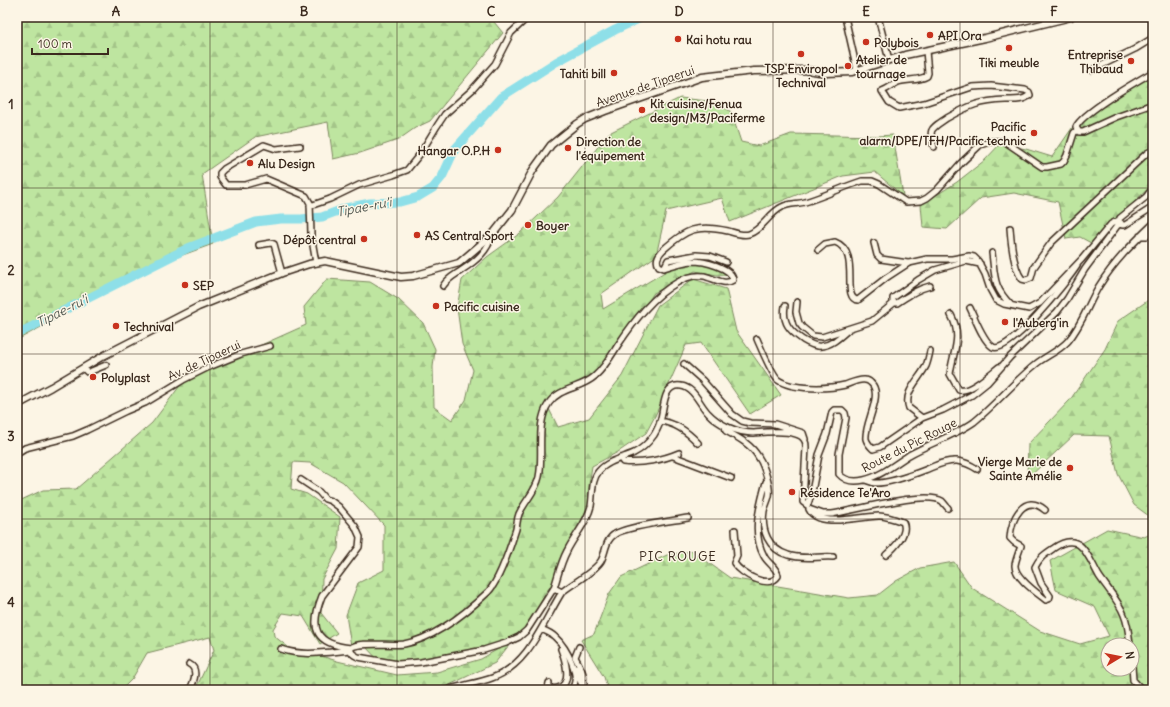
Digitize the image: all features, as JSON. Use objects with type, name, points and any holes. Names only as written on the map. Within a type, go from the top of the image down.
[{"type":"main road","name":"Avenue de Tipaerui","points":[[83,368],[198,307],[282,273],[316,263],[326,261],[338,263],[400,277],[413,276],[459,263],[493,234],[512,210],[533,170],[551,145],[585,119],[685,82],[708,76],[754,71],[807,70],[826,73],[844,73],[889,60],[1071,17]]},
{"type":"main road","points":[[17,405],[83,368]]},
{"type":"street","points":[[310,208],[359,185],[407,170],[420,154],[445,114],[472,90],[495,64],[511,33],[528,17]]},
{"type":"street","points":[[845,17],[858,70]]},
{"type":"street","points":[[878,17],[889,60]]},
{"type":"street","points":[[1092,70],[1135,49],[1153,38]]},
{"type":"street","points":[[926,51],[927,76],[918,80],[896,82],[890,88],[882,91],[889,102],[896,107],[907,107],[980,86],[1025,90],[1030,95],[1021,100],[991,100],[975,103],[967,107],[938,124],[931,130],[930,135],[934,147]]},
{"type":"street","points":[[281,649],[310,653],[351,649],[356,645],[384,646],[404,644],[422,638],[451,623],[490,590],[505,560],[519,515],[535,489],[539,476],[540,445],[543,420],[548,403],[556,395],[582,385],[594,377],[603,368],[618,344],[647,307],[657,297],[678,282],[694,276],[703,276],[725,282],[730,282],[733,280],[730,273],[726,270],[706,262],[693,261],[664,268],[657,264],[660,253],[689,231],[707,227],[749,234],[783,206],[804,202],[862,181],[872,181],[879,184],[902,201],[921,202],[937,190],[975,148],[987,142],[1004,141],[1042,166],[1047,167],[1061,164],[1067,156],[1074,133],[1077,130],[1076,127],[1082,119],[1111,98],[1153,72]]},
{"type":"street","points":[[1077,130],[1079,132],[1083,132],[1116,117],[1153,104]]},
{"type":"street","points":[[300,146],[281,149],[264,145],[224,169],[220,173],[220,177],[226,185],[245,185],[266,179],[306,196],[310,208],[312,245],[316,263]]},
{"type":"street","points":[[1010,228],[1018,274],[1022,279],[1026,280],[1031,278],[1034,267],[1051,243],[1147,153],[1153,150]]},
{"type":"street","points":[[757,339],[778,380],[793,386],[821,387],[843,385],[858,380],[866,380],[870,382],[874,386],[875,398],[866,438],[868,444],[873,449],[880,447],[922,418],[943,410],[972,395],[987,383],[1057,312],[1067,300],[1085,269],[1120,222],[1120,218],[1146,196],[1153,188]]},
{"type":"street","points":[[818,250],[825,244],[835,242],[845,248],[850,261],[850,292],[851,297],[854,300],[858,300],[897,270],[909,263],[927,259],[952,259],[968,256],[974,257],[980,264],[996,300],[1004,304],[1029,309],[1040,303],[1082,259],[1112,224],[1120,222],[1122,225],[1125,225],[1153,207]]},
{"type":"street","name":"Route du Pic Rouge","points":[[808,507],[819,455],[827,434],[831,414],[834,410],[842,410],[845,413],[846,418],[839,454],[839,474],[846,479],[856,481],[865,480],[890,468],[909,455],[966,427],[1035,366],[1061,348],[1068,341],[1077,328],[1105,277],[1129,247],[1153,224]]},
{"type":"street","points":[[1140,236],[1147,236],[1153,231]]},
{"type":"street","points":[[443,286],[447,280],[482,255],[489,246],[493,234]]},
{"type":"street","points":[[874,243],[877,255],[881,259],[909,263]]},
{"type":"street","points":[[259,245],[274,244],[282,273]]},
{"type":"street","points":[[992,254],[996,285],[1002,296],[1012,305]]},
{"type":"street","points":[[664,268],[668,260],[696,255],[710,256],[726,262]]},
{"type":"street","points":[[970,308],[987,340],[993,346],[998,348],[1007,344],[1039,314],[1072,274],[1082,259]]},
{"type":"street","points":[[894,303],[892,300],[893,298],[900,292],[935,270],[966,261],[980,264]]},
{"type":"street","points":[[797,302],[796,312],[799,323],[813,336],[822,337],[872,321],[894,303],[897,303],[920,288],[930,286]]},
{"type":"street","points":[[785,306],[784,318],[789,328],[793,333],[810,344],[820,346],[832,342],[850,328]]},
{"type":"street","points":[[951,315],[957,330],[957,340],[950,374],[959,390],[963,391],[978,383],[1010,358]]},
{"type":"street","name":"Av. de Tipaerui","points":[[17,453],[25,448],[73,436],[88,430],[145,403],[183,380],[209,367],[241,354],[270,346]]},
{"type":"street","points":[[922,418],[909,408],[908,399],[909,392],[925,367],[930,351]]},
{"type":"street","points":[[684,364],[702,380],[732,414],[742,421],[750,423],[775,424],[803,433],[806,447],[803,502],[811,513],[817,518],[829,520],[878,516],[903,522],[904,530],[899,542],[886,555]]},
{"type":"street","points":[[83,368],[89,372],[106,365]]},
{"type":"street","points":[[351,649],[352,654],[358,657],[398,664],[421,662],[484,650],[512,640],[523,634],[554,588],[566,552],[586,521],[590,507],[594,478],[600,470],[610,463],[642,448],[654,434],[660,421],[665,397],[668,392],[676,386],[682,386],[694,394],[708,413],[725,426],[745,433],[786,432],[802,437],[805,441]]},
{"type":"street","points":[[660,421],[668,422],[683,430],[698,443]]},
{"type":"street","points":[[725,426],[726,431],[744,441],[759,457],[765,470],[770,495],[764,511],[766,538],[777,550],[786,554],[806,558],[834,557]]},
{"type":"street","points":[[620,458],[623,462],[628,463],[653,460],[673,456],[679,453]]},
{"type":"street","points":[[673,456],[731,478]]},
{"type":"street","points":[[865,480],[874,483],[894,480],[909,476],[948,461],[966,463],[977,469]]},
{"type":"street","points":[[301,480],[339,507],[355,526],[360,537],[359,547],[322,596],[316,623],[317,631],[322,639],[351,649]]},
{"type":"street","points":[[735,530],[737,556],[734,563],[736,566],[747,575],[755,579],[770,582],[774,580],[778,576],[778,572],[764,556],[757,537],[758,513],[767,480]]},
{"type":"street","points":[[808,507],[823,514],[832,514],[899,500],[923,498],[941,500],[948,508]]},
{"type":"street","points":[[1045,510],[1035,503],[1023,506],[1013,523],[1010,538],[1021,546],[1015,566],[1018,574],[1031,588],[1046,600],[1049,599],[1050,596],[1041,583],[1034,566],[1039,558],[1063,542],[1073,541],[1083,547],[1124,613],[1129,637]]},
{"type":"street","points":[[447,690],[492,678],[509,668],[527,650],[562,592],[593,569],[600,561],[608,542],[615,534],[634,528],[688,518]]},
{"type":"street","points":[[554,588],[562,592]]},
{"type":"street","points":[[541,629],[555,637],[559,642],[578,670],[581,683],[584,683]]},
{"type":"street","points":[[549,683],[548,688],[554,689],[562,686],[566,681],[565,661],[559,642]]},
{"type":"street","points":[[579,647],[575,657],[584,676],[584,683],[580,690]]},
{"type":"street","points":[[571,690],[575,685],[576,680],[572,663]]},
{"type":"street","points":[[188,664],[192,666],[195,671],[190,690]]},
{"type":"street","points":[[1133,677],[1133,680],[1142,690]]},
{"type":"green space","points":[[17,17],[490,17],[503,33],[430,121],[415,128],[398,140],[360,153],[333,159],[328,122],[255,137],[202,174],[213,244],[158,264],[17,340]]},
{"type":"green space","points":[[1153,71],[1153,184],[1091,243],[1080,237],[1066,239],[1058,202],[1014,193],[981,198],[947,229],[923,227],[921,205],[957,182],[985,160],[1000,144],[1026,149],[1052,157],[1079,118]]},
{"type":"green space","points":[[680,98],[717,102],[731,112],[741,142],[759,146],[791,134],[893,135],[903,196],[875,172],[843,176],[730,222],[722,198],[666,211],[656,256],[601,294],[603,309],[668,270],[692,262],[712,265],[729,275],[717,275],[695,271],[654,293],[612,355],[584,384],[552,398],[547,405],[558,427],[589,418],[622,376],[658,305],[693,279],[726,289],[736,331],[781,395],[750,414],[701,343],[686,345],[646,433],[618,452],[592,466],[588,507],[550,587],[526,630],[513,640],[495,663],[439,690],[194,690],[214,650],[210,637],[147,653],[132,679],[121,690],[17,690],[17,502],[43,490],[76,489],[152,423],[182,383],[221,363],[306,325],[304,307],[327,279],[370,282],[398,299],[423,323],[435,349],[433,367],[434,407],[452,420],[466,400],[473,370],[462,344],[457,308],[462,280],[487,257],[519,234],[558,197],[609,133]],"holes":[[[293,462],[310,463],[343,482],[384,525],[384,570],[358,583],[346,615],[353,658],[354,647],[365,646],[381,663],[421,662],[484,649],[512,641],[481,659],[437,672],[397,675],[318,655],[293,651],[274,636],[273,629],[283,613],[303,616],[320,644],[337,633],[321,613],[322,579],[338,549],[340,517],[307,494],[291,489]]]},
{"type":"green space","points":[[1153,297],[1153,519],[1134,505],[1118,474],[1109,436],[1074,435],[1027,479],[1028,444],[1070,400],[1105,349],[1118,321]]},
{"type":"green space","points":[[1107,529],[1144,537],[1153,533],[1153,690],[608,690],[604,677],[581,640],[594,634],[609,594],[621,577],[667,555],[692,551],[730,578],[849,598],[878,595],[896,581],[920,568],[954,562],[972,588],[1040,631],[1080,644],[1100,638],[1100,677],[1140,677],[1140,637],[1105,637],[1109,636],[1095,607],[1056,590],[1050,561]]},
{"type":"waterway","name":"Tipae-ru’i","points":[[17,334],[188,248],[256,222],[322,217],[346,208],[370,203],[400,202],[418,197],[433,188],[442,177],[455,149],[501,97],[556,62],[615,30],[643,17]]},
{"type":"place","name":"API Ora","points":[[930,35]]},
{"type":"place","name":"Kai hotu rau","points":[[678,39]]},
{"type":"place","name":"Polybois","points":[[866,42]]},
{"type":"place","name":"Tiki meuble","points":[[1009,48]]},
{"type":"place","name":"TSP Enviropol Technival","points":[[801,54]]},
{"type":"place","name":"Entreprise Thibaud","points":[[1131,61]]},
{"type":"place","name":"Atelier de tournage","points":[[848,66]]},
{"type":"place","name":"Tahiti bill","points":[[614,73]]},
{"type":"place","name":"Kit cuisine/Fenua design/M3/Paciferme","points":[[642,110]]},
{"type":"place","name":"Pacific alarm/DPE/TFH/Pacific technic","points":[[1034,133]]},
{"type":"place","name":"Direction de l'équipement","points":[[568,148]]},
{"type":"place","name":"Hangar O.P.H","points":[[498,150]]},
{"type":"place","name":"Alu Design","points":[[250,163]]},
{"type":"place","name":"Boyer","points":[[528,225]]},
{"type":"place","name":"AS Central Sport","points":[[417,235]]},
{"type":"place","name":"Dépôt central","points":[[364,239]]},
{"type":"place","name":"SEP","points":[[185,285]]},
{"type":"place","name":"Pacific cuisine","points":[[436,306]]},
{"type":"place","name":"l'Auberg'in","points":[[1005,322]]},
{"type":"place","name":"Technival","points":[[116,326]]},
{"type":"place","name":"Polyplast","points":[[93,377]]},
{"type":"place","name":"Vierge Marie de Sainte Amélie","points":[[1070,468]]},
{"type":"place","name":"Résidence Te'Aro","points":[[792,492]]},
{"type":"district","name":"PIC ROUGE","points":[[678,556]]}]
